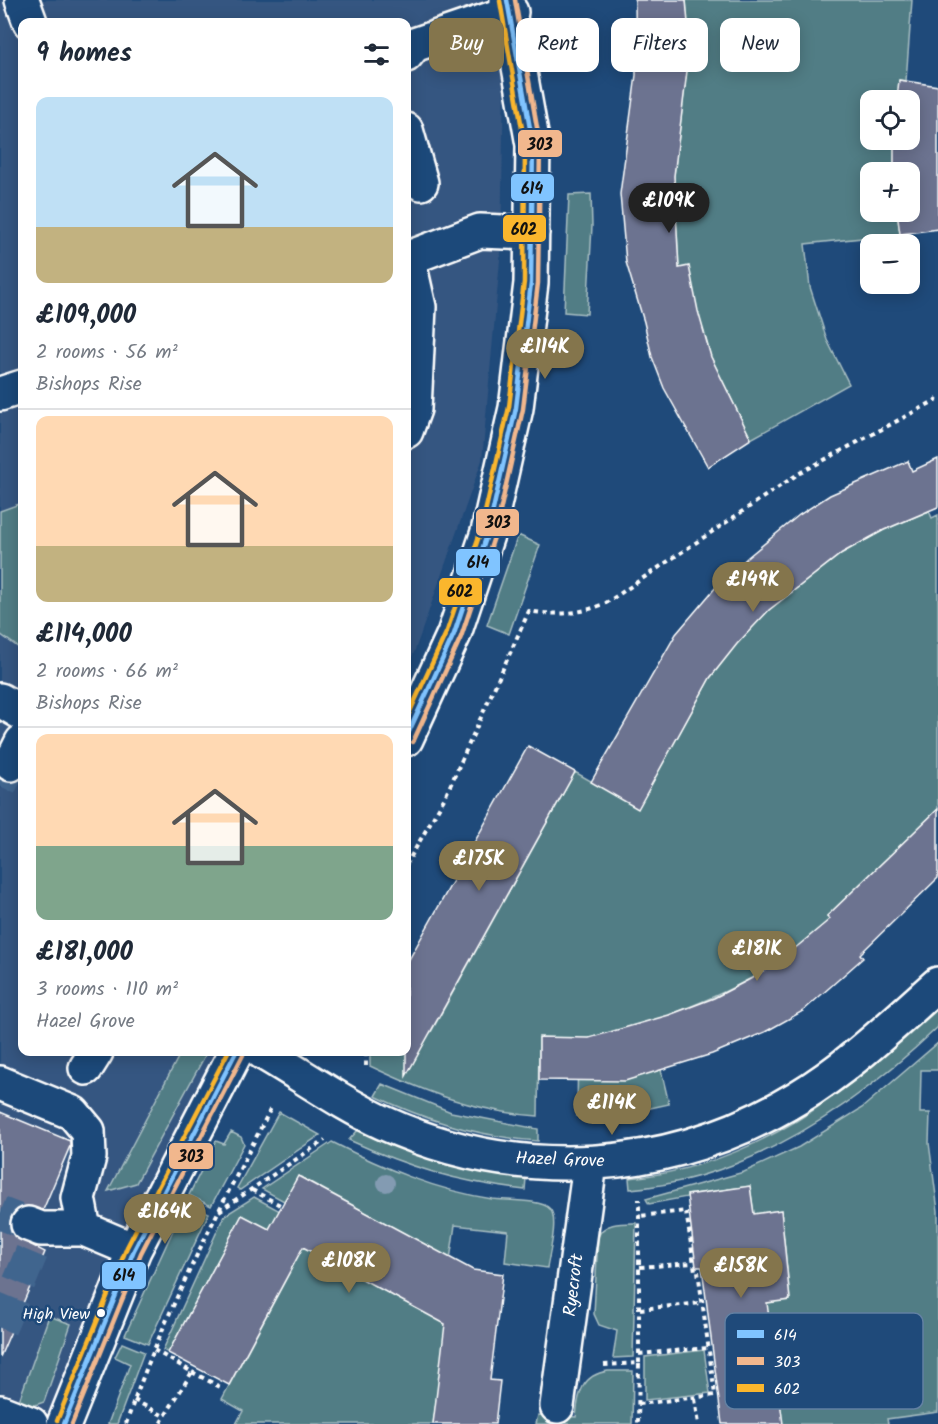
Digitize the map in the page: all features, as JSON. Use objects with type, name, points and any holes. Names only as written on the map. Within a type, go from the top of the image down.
[{"type":"street","points":[[22,0],[29,18]]},
{"type":"street","points":[[411,49],[414,45],[509,6],[533,145],[531,283],[516,408],[488,532],[454,634],[411,728]]},
{"type":"street","points":[[411,148],[421,183]]},
{"type":"street","points":[[411,257],[480,231],[532,233]]},
{"type":"street","points":[[411,276],[418,307],[414,409],[411,417]]},
{"type":"street","points":[[0,394],[18,388]]},
{"type":"street","points":[[0,700],[18,711]]},
{"type":"street","name":"Hazel Grove","points":[[269,1056],[382,1122],[432,1142],[504,1157],[590,1164],[643,1158],[694,1144],[747,1125],[797,1098],[845,1065],[938,984]]},
{"type":"street","points":[[64,1424],[134,1250],[234,1056]]},
{"type":"street","points":[[0,1083],[73,1113],[88,1131],[89,1157],[78,1198],[84,1229]]},
{"type":"street","name":"Ryecroft","points":[[557,1407],[590,1164]]},
{"type":"street","points":[[34,1233],[84,1229],[134,1250]]},
{"type":"street","points":[[0,1412],[31,1424]]},
{"type":"path","points":[[411,856],[445,797],[529,611],[548,614],[574,613],[606,603],[798,474],[938,399]]},
{"type":"path","points":[[366,1056],[366,1068]]},
{"type":"path","points":[[126,1424],[154,1350],[218,1212],[273,1103]]},
{"type":"path","points":[[218,1212],[331,1136],[323,1133]]},
{"type":"path","points":[[252,1190],[282,1206]]},
{"type":"path","points":[[639,1194],[639,1364]]},
{"type":"path","points":[[638,1404],[714,1395],[698,1271],[695,1271],[693,1263],[686,1211],[640,1216]]},
{"type":"path","points":[[640,1267],[693,1263]]},
{"type":"path","points":[[640,1309],[702,1303]]},
{"type":"path","points":[[639,1354],[708,1348]]},
{"type":"path","points":[[154,1350],[222,1388]]},
{"type":"path","points":[[160,1424],[192,1372]]},
{"type":"path","points":[[694,1399],[699,1424]]},
{"type":"path","points":[[134,1400],[164,1416]]},
{"type":"shaded area","points":[[0,0],[490,0],[493,18],[429,18],[429,72],[504,72],[501,249],[482,460],[411,659],[411,18],[18,18],[18,1056],[216,1056],[98,1292],[49,1424],[0,1424]]},
{"type":"green space","points":[[686,0],[912,0],[906,81],[899,80],[898,90],[860,90],[860,150],[894,150],[894,162],[860,162],[860,222],[898,222],[900,234],[860,234],[860,238],[805,244],[810,287],[827,340],[849,384],[751,439],[711,357],[679,268],[674,176],[686,72],[708,72],[708,18],[688,18]]},
{"type":"green space","points":[[591,194],[592,226],[587,314],[564,312],[569,195]]},
{"type":"green space","points":[[18,504],[18,647],[0,634],[0,511]]},
{"type":"green space","points":[[929,511],[932,518],[938,515],[938,809],[827,916],[830,920],[794,950],[744,982],[669,1015],[661,1070],[669,1104],[623,1114],[577,1116],[578,1038],[539,1038],[538,1116],[494,1110],[452,1099],[370,1066],[370,1056],[411,1056],[411,1048],[431,1032],[575,772],[638,808],[710,678],[737,643],[769,610],[842,553],[884,530]]},
{"type":"green space","points":[[518,535],[540,545],[509,634],[487,625]]},
{"type":"green space","points":[[938,1009],[938,1027],[906,1057],[835,1111],[797,1134],[717,1171],[674,1182],[630,1189],[629,1178],[675,1171],[718,1159],[759,1142],[797,1121],[869,1069]]},
{"type":"green space","points":[[938,1043],[938,1070],[921,1070],[920,1113],[930,1113],[929,1143],[938,1211],[938,1412],[887,1419],[888,1424],[766,1424],[766,1409],[923,1409],[923,1313],[767,1313],[767,1303],[790,1299],[781,1210],[754,1214],[750,1186],[687,1195],[687,1197],[649,1204],[646,1199],[744,1172],[799,1147],[862,1108]]},
{"type":"green space","points":[[179,1056],[205,1056],[136,1183],[108,1191]]},
{"type":"green space","points":[[382,1084],[451,1112],[538,1129],[538,1141],[475,1132],[414,1113],[375,1096]]},
{"type":"green space","points":[[279,1112],[320,1135],[240,1190],[237,1188]]},
{"type":"green space","points":[[359,1129],[400,1146],[441,1159],[526,1178],[525,1190],[478,1183],[414,1166],[349,1140]]},
{"type":"green space","points":[[231,1132],[241,1137],[244,1144],[211,1206],[189,1195],[216,1141],[224,1144]]},
{"type":"green space","points":[[332,1142],[370,1161],[430,1184],[492,1199],[539,1204],[546,1206],[553,1214],[554,1229],[547,1268],[505,1262],[508,1231],[455,1225],[449,1267],[455,1268],[433,1424],[236,1424],[243,1411],[222,1399],[303,1247],[412,1306],[440,1253],[299,1176],[284,1201],[262,1189]]},
{"type":"green space","points":[[254,1197],[280,1211],[269,1229],[242,1215],[168,1353],[163,1350],[224,1216]]},
{"type":"green space","points":[[186,1202],[209,1213],[148,1344],[125,1335]]},
{"type":"green space","points":[[636,1223],[633,1357],[613,1358],[617,1331],[599,1325],[594,1314],[598,1237],[604,1228],[609,1226]]},
{"type":"green space","points":[[49,1316],[71,1324],[44,1402],[15,1412]]},
{"type":"green space","points":[[122,1343],[144,1352],[117,1424],[108,1424],[130,1364],[115,1357]]},
{"type":"green space","points":[[704,1350],[710,1393],[645,1400],[645,1357]]},
{"type":"green space","points":[[608,1371],[633,1371],[632,1424],[536,1424],[538,1415],[576,1417],[583,1386],[592,1376]]},
{"type":"building","points":[[635,0],[686,0],[688,18],[635,18]]},
{"type":"building","points":[[636,72],[687,72],[674,176],[679,268],[689,266],[698,311],[711,357],[751,439],[708,467],[664,388],[652,357],[626,262],[620,194]]},
{"type":"building","points":[[899,80],[938,86],[938,229],[900,234],[898,222],[920,222],[920,162],[894,162],[894,150],[920,150],[920,90],[898,90]]},
{"type":"building","points":[[938,459],[938,507],[884,530],[842,553],[769,610],[737,644],[710,678],[638,809],[591,782],[676,634],[716,587],[748,557],[799,515],[830,495],[908,461],[912,471]]},
{"type":"building","points":[[528,746],[575,772],[406,1076],[406,1056],[411,1056],[411,956]]},
{"type":"building","points":[[938,809],[938,878],[860,954],[863,958],[803,1011],[765,1032],[712,1054],[625,1081],[539,1080],[539,1037],[589,1038],[669,1015],[714,998],[756,976],[793,950],[830,919],[827,916]]},
{"type":"building","points":[[0,1112],[70,1141],[70,1146],[43,1210],[25,1206],[16,1210],[10,1218],[10,1227],[14,1236],[45,1252],[0,1357]]},
{"type":"building","points":[[298,1176],[473,1270],[503,1274],[490,1380],[500,1381],[495,1424],[433,1424],[445,1324],[303,1247],[229,1385],[168,1353],[242,1215],[269,1229]]},
{"type":"building","points":[[750,1186],[754,1214],[781,1210],[790,1300],[767,1303],[768,1313],[725,1313],[725,1409],[781,1409],[783,1424],[722,1424],[702,1267],[696,1267],[687,1195]]},
{"type":"tunnel","points":[[0,786],[11,764]]},
{"type":"tunnel","points":[[0,1213],[28,1224]]},
{"type":"tunnel","points":[[0,1328],[34,1247]]},
{"type":"transit line","name":"614","points":[[411,727],[454,634],[488,532],[516,408],[531,283],[533,145],[507,0]]},
{"type":"transit line","name":"303","points":[[413,742],[461,637],[495,534],[523,409],[538,283],[540,145],[515,0]]},
{"type":"transit line","name":"602","points":[[411,709],[447,631],[481,530],[509,407],[524,282],[525,146],[500,1]]},
{"type":"transit line","name":"602","points":[[57,1421],[127,1247],[226,1056]]},
{"type":"transit line","name":"614","points":[[64,1424],[134,1250],[234,1056]]},
{"type":"transit line","name":"303","points":[[72,1424],[141,1253],[242,1056]]},
{"type":"place","name":"High View","points":[[101,1313]]}]
